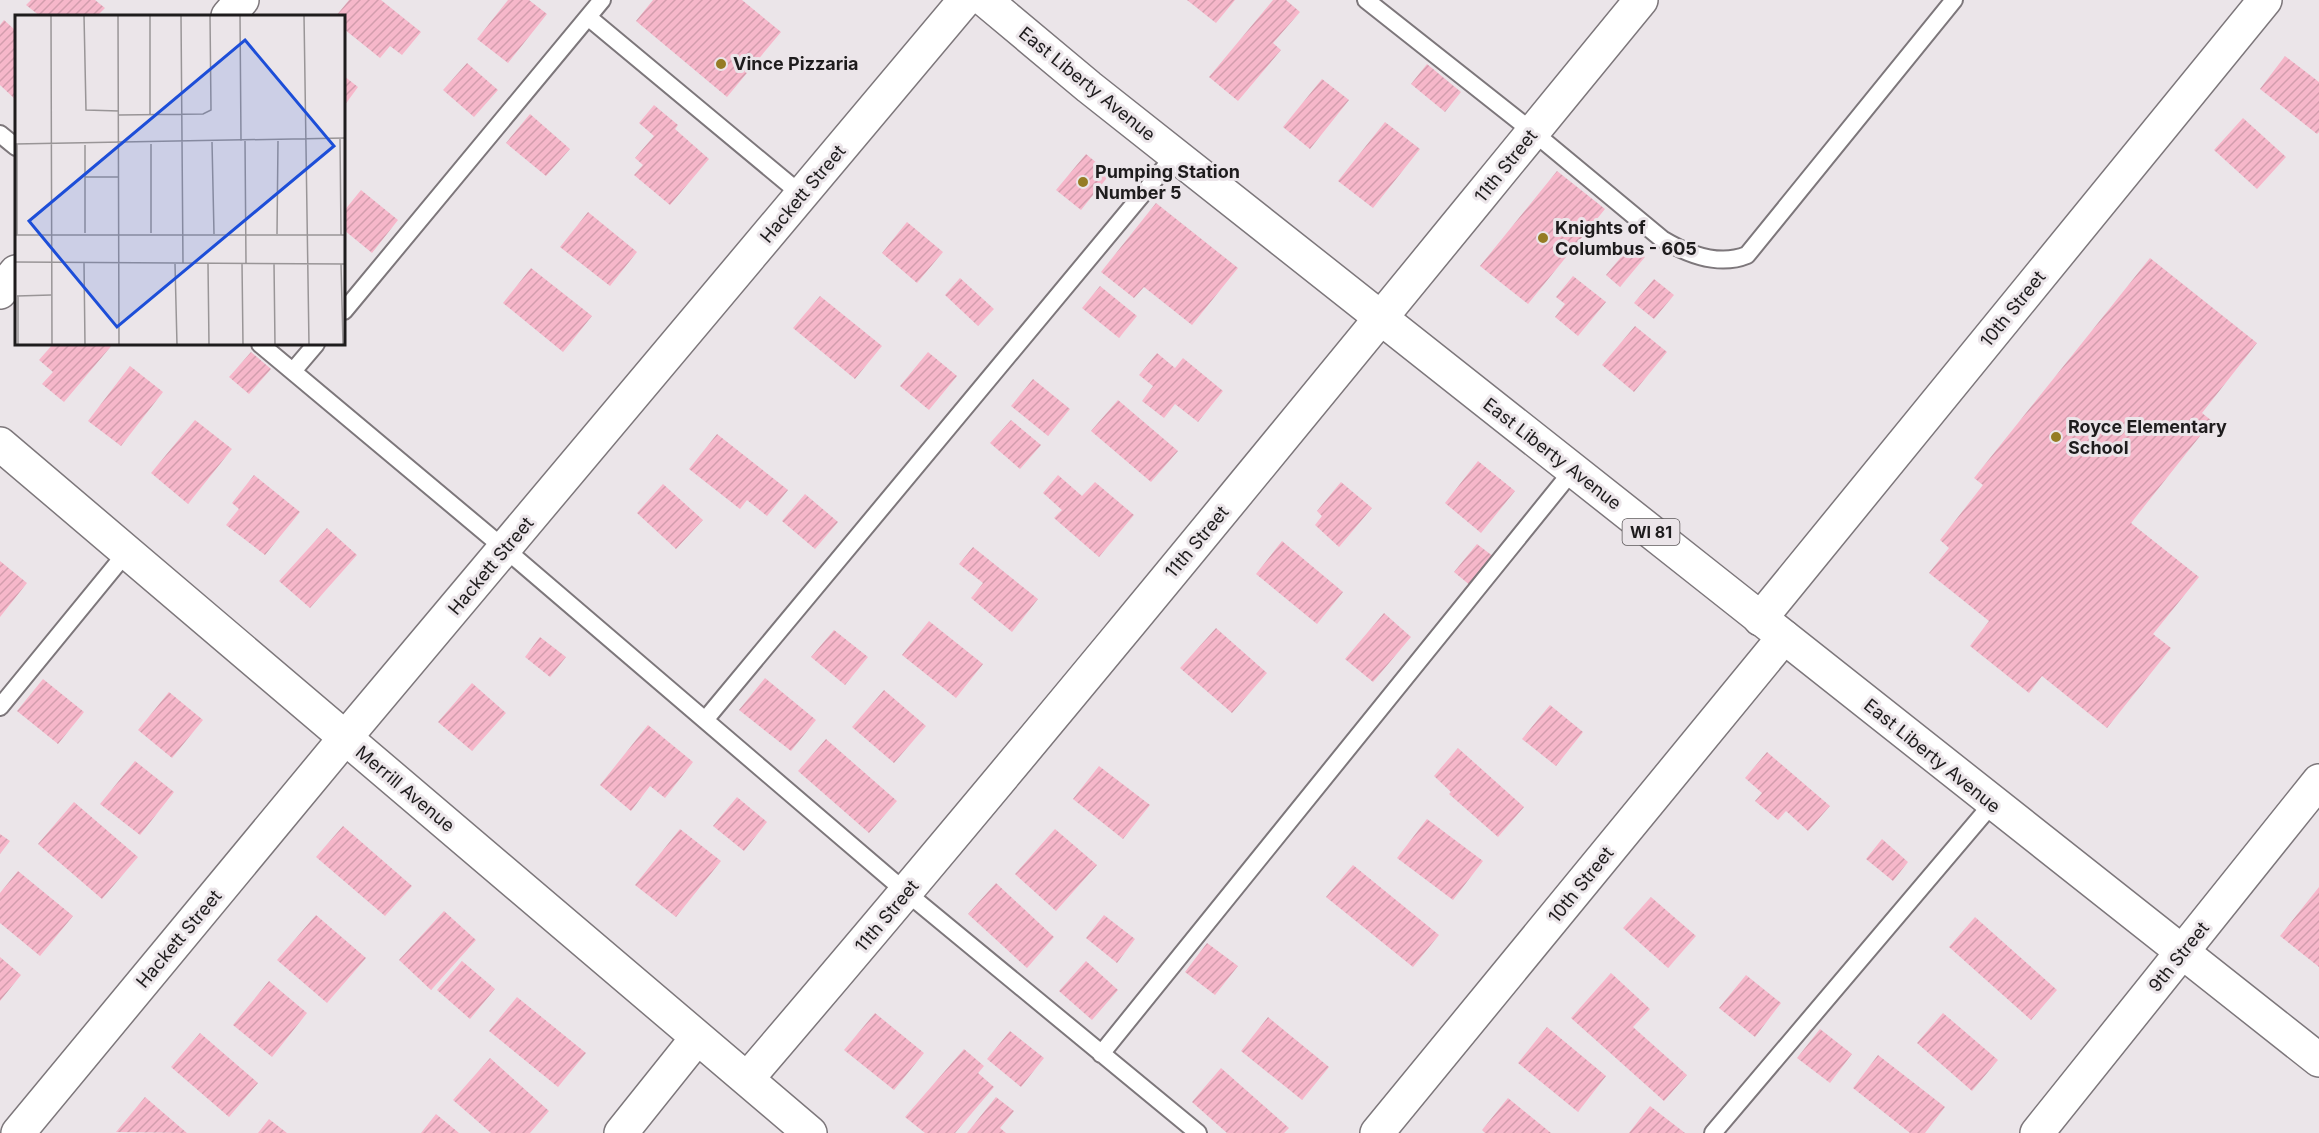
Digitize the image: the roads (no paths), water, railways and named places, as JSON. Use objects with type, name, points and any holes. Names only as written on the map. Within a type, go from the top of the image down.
[{"type":"street","points":[[229,15],[242,0]]},
{"type":"street","name":"Hackett Street","points":[[18,1133],[345,738],[965,0]]},
{"type":"street","name":"East Liberty Avenue","points":[[986,0],[1089,87],[1992,804],[2319,1060]]},
{"type":"street","name":"11th Street","points":[[747,1079],[907,893],[1382,319],[1641,0]]},
{"type":"street","name":"10th Street","points":[[1377,1133],[2265,0]]},
{"type":"street","points":[[0,292],[15,273]]},
{"type":"street","name":"Merrill Avenue","points":[[0,444],[810,1133]]},
{"type":"street","name":"9th Street","points":[[2037,1133],[2319,781]]},
{"type":"street","points":[[621,1133],[697,1038]]},
{"type":"lane","points":[[345,310],[602,0]]},
{"type":"lane","points":[[1366,0],[1533,132],[1662,239],[1683,252],[1719,260],[1734,260],[1747,255],[1954,0]]},
{"type":"lane","points":[[588,17],[802,195]]},
{"type":"lane","points":[[0,134],[15,146]]},
{"type":"lane","points":[[705,720],[1175,155]]},
{"type":"lane","points":[[261,345],[505,549],[907,893],[1198,1133]]},
{"type":"lane","points":[[293,371],[315,345]]},
{"type":"lane","points":[[1101,1054],[1573,470]]},
{"type":"lane","points":[[0,707],[126,553]]},
{"type":"lane","points":[[1713,1133],[1992,804]]},
{"type":"place","name":"Vince Pizzaria","points":[[721,64]]},
{"type":"place","name":"Pumping Station Number 5","points":[[1083,182]]},
{"type":"place","name":"Knights of Columbus - 605","points":[[1543,238]]},
{"type":"place","name":"Royce Elementary School","points":[[2056,437]]}]
